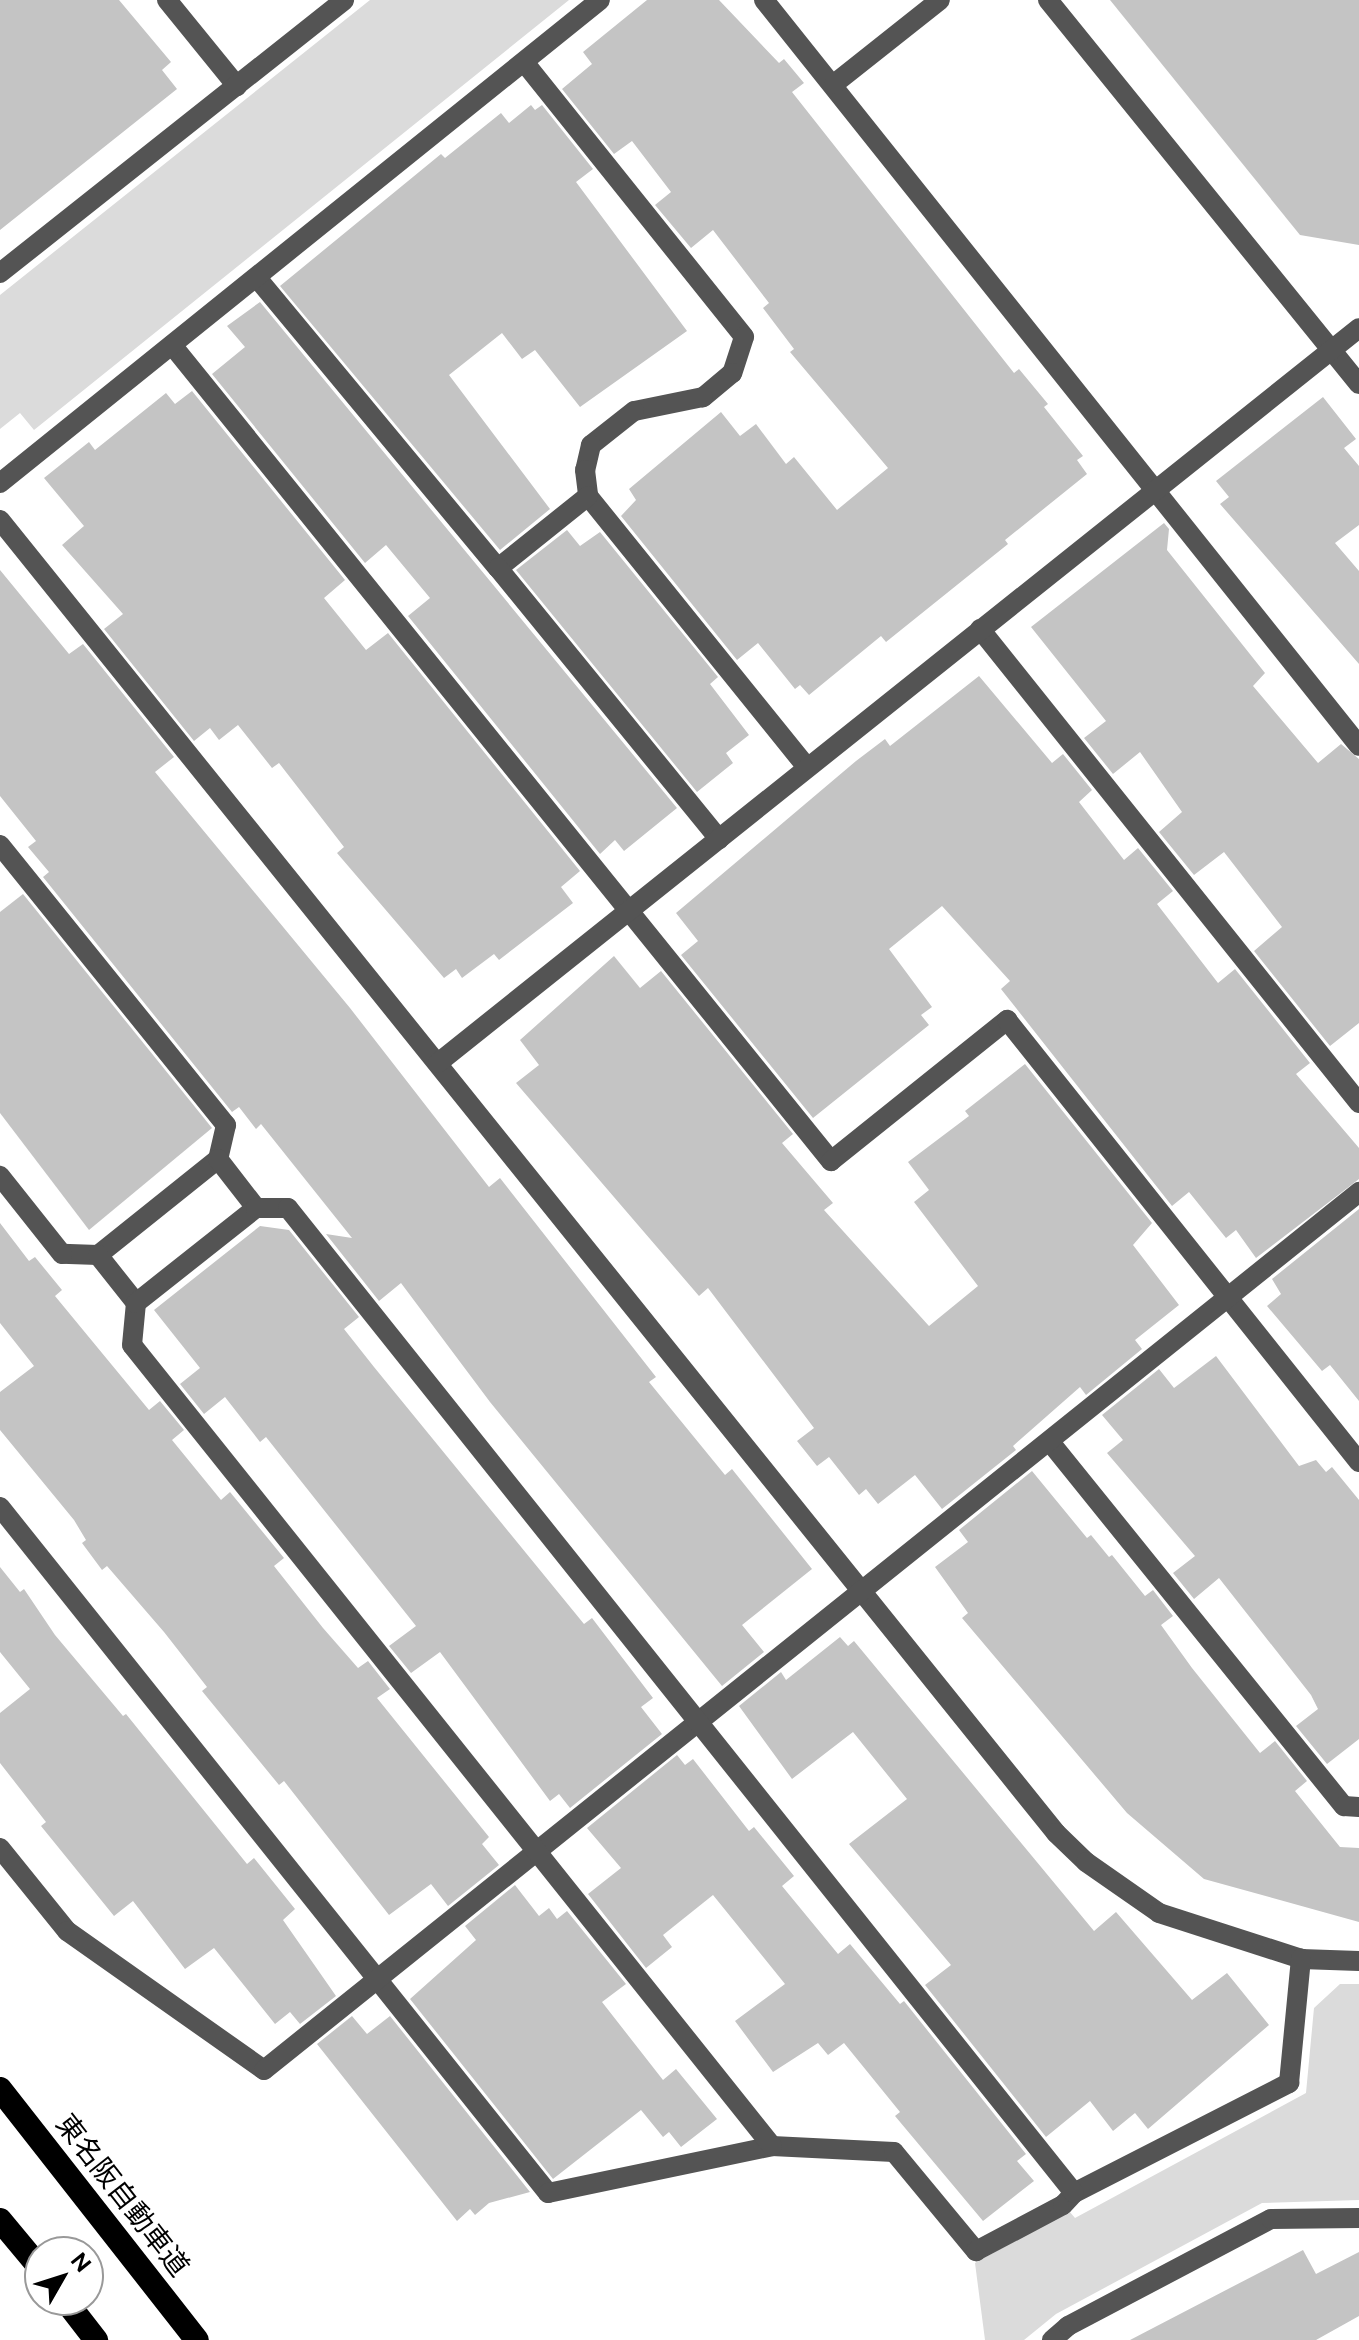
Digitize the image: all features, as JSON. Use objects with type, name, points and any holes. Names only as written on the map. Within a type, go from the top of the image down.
[{"type":"highway","name":"東名阪自動車道","points":[[0,2089],[197,2340]]},
{"type":"highway","points":[[0,2220],[24,2249]]},
{"type":"highway","points":[[77,2316],[96,2340]]},
{"type":"street","points":[[167,0],[237,86]]},
{"type":"street","points":[[0,273],[344,0]]},
{"type":"street","points":[[0,483],[600,0]]},
{"type":"street","points":[[764,0],[1359,746]]},
{"type":"street","points":[[834,84],[940,0]]},
{"type":"street","points":[[1048,0],[1359,384]]},
{"type":"street","points":[[524,62],[744,337],[732,373],[703,397],[634,411],[591,445],[585,470],[588,496],[807,767]]},
{"type":"street","points":[[257,278],[719,839]]},
{"type":"street","points":[[438,1063],[1153,489],[1359,328]]},
{"type":"street","points":[[172,345],[831,1161],[1007,1020],[1359,1462]]},
{"type":"street","points":[[498,568],[588,496]]},
{"type":"street","points":[[0,520],[1056,1833],[1086,1862],[1159,1913],[1301,1959],[1359,1961]]},
{"type":"street","points":[[980,629],[1359,1103]]},
{"type":"street","points":[[0,845],[226,1125],[218,1159],[98,1255],[62,1254],[0,1176]]},
{"type":"street","points":[[218,1159],[256,1208]]},
{"type":"street","points":[[0,1848],[67,1931],[264,2070],[1359,1192]]},
{"type":"street","points":[[136,1303],[256,1208],[288,1208],[1074,2193]]},
{"type":"street","points":[[98,1255],[136,1303],[132,1345],[539,1849],[772,2146]]},
{"type":"street","points":[[1050,1442],[1344,1806],[1359,1807]]},
{"type":"street","points":[[0,1507],[548,2193],[772,2146],[894,2152],[976,2251],[1063,2205],[1074,2193],[1289,2083],[1301,1959]]},
{"type":"street","points":[[1052,2340],[1068,2326],[1271,2219],[1359,2218]]},
{"type":"shaded area","points":[[370,0],[569,0],[34,430],[20,413],[0,429],[0,295]]},
{"type":"shaded area","points":[[1340,1984],[1359,1984],[1359,2200],[1262,2203],[1056,2314],[1024,2340],[985,2340],[975,2263],[1069,2211],[1075,2218],[1306,2093],[1314,2008]]},
{"type":"building","points":[[0,0],[119,0],[171,62],[162,70],[177,89],[0,230]]},
{"type":"building","points":[[647,0],[719,0],[779,63],[784,59],[804,83],[792,92],[1014,373],[1019,369],[1048,404],[1044,407],[1083,456],[1077,460],[1087,474],[1005,540],[1008,544],[886,642],[881,636],[809,695],[800,685],[795,689],[758,643],[737,660],[621,516],[636,500],[629,489],[721,412],[740,436],[756,424],[786,464],[794,457],[837,510],[888,468],[790,352],[794,349],[763,308],[769,303],[713,230],[691,248],[655,205],[671,192],[632,141],[614,154],[562,89],[592,64],[583,52]]},
{"type":"building","points":[[1110,0],[1359,0],[1359,245],[1300,235]]},
{"type":"building","points":[[531,105],[535,110],[542,105],[593,169],[576,182],[687,331],[580,407],[535,350],[522,359],[502,333],[449,375],[550,509],[500,550],[280,286],[441,154],[445,158],[501,113],[509,123]]},
{"type":"building","points":[[260,302],[677,808],[624,851],[615,840],[600,854],[408,616],[430,598],[386,545],[365,563],[212,374],[245,347],[227,326]]},
{"type":"building","points":[[192,391],[345,580],[324,598],[366,650],[388,633],[580,871],[561,887],[573,903],[499,960],[494,954],[462,978],[456,969],[444,978],[337,853],[344,847],[279,763],[272,768],[238,725],[219,740],[210,728],[194,741],[104,629],[123,614],[62,545],[84,526],[44,478],[89,442],[95,450],[166,393],[175,404]]},
{"type":"building","points":[[1323,397],[1356,439],[1344,448],[1359,466],[1359,525],[1335,543],[1359,571],[1359,664],[1220,504],[1229,497],[1216,481]]},
{"type":"building","points":[[1164,523],[1169,529],[1167,550],[1265,673],[1253,686],[1318,763],[1341,744],[1359,759],[1359,1023],[1330,1046],[1254,951],[1282,927],[1224,852],[1194,875],[1159,832],[1182,812],[1140,752],[1113,774],[1084,738],[1106,721],[1031,627]]},
{"type":"building","points":[[567,530],[580,546],[600,532],[718,677],[710,684],[749,735],[726,753],[733,763],[697,792],[516,570]]},
{"type":"building","points":[[0,570],[69,654],[83,644],[174,757],[155,772],[350,1008],[489,1187],[500,1178],[656,1377],[649,1382],[725,1475],[732,1469],[812,1569],[742,1625],[764,1652],[722,1686],[490,1402],[401,1283],[379,1301],[326,1234],[352,1238],[261,1124],[256,1129],[239,1107],[232,1112],[43,877],[49,872],[28,847],[36,841],[0,796]]},
{"type":"building","points":[[979,676],[1052,763],[1063,754],[1092,790],[1079,802],[1124,860],[1138,848],[1173,891],[1157,904],[1218,983],[1235,969],[1310,1063],[1296,1074],[1359,1148],[1359,1179],[1256,1258],[1236,1230],[1226,1238],[1189,1192],[1172,1206],[1001,989],[1010,981],[942,906],[889,949],[932,1007],[921,1015],[929,1025],[813,1118],[681,955],[698,941],[676,913],[856,761],[885,739],[890,746]]},
{"type":"building","points":[[23,894],[212,1128],[89,1230],[0,1113],[0,912]]},
{"type":"building","points":[[614,956],[640,988],[661,971],[793,1134],[782,1143],[833,1203],[824,1210],[929,1326],[978,1286],[914,1202],[929,1190],[908,1162],[969,1116],[965,1111],[1025,1064],[1152,1223],[1133,1245],[1179,1305],[1135,1340],[1142,1349],[1086,1395],[1080,1387],[1013,1446],[1016,1450],[942,1509],[915,1475],[878,1504],[866,1489],[859,1495],[829,1457],[817,1466],[797,1441],[814,1428],[708,1288],[699,1296],[516,1083],[539,1065],[520,1040]]},
{"type":"building","points":[[1359,1209],[1359,1401],[1330,1365],[1322,1371],[1267,1306],[1281,1294],[1272,1279]]},
{"type":"building","points":[[0,1223],[29,1261],[35,1257],[62,1290],[55,1296],[149,1410],[160,1401],[184,1430],[172,1440],[221,1500],[230,1492],[284,1558],[274,1566],[323,1628],[358,1668],[368,1661],[390,1689],[377,1698],[489,1837],[482,1844],[499,1865],[448,1906],[431,1884],[389,1915],[284,1781],[279,1785],[202,1691],[207,1687],[164,1632],[107,1566],[102,1570],[82,1543],[86,1540],[74,1520],[0,1430],[0,1392],[34,1366],[0,1323]]},
{"type":"building","points":[[260,1226],[289,1230],[359,1317],[344,1329],[584,1624],[592,1618],[653,1698],[641,1707],[662,1734],[570,1808],[559,1794],[550,1801],[440,1652],[411,1673],[389,1646],[416,1626],[266,1437],[260,1442],[225,1397],[204,1414],[180,1384],[200,1368],[154,1310]]},
{"type":"building","points":[[1216,1356],[1299,1466],[1316,1460],[1326,1472],[1332,1467],[1359,1500],[1359,1739],[1327,1764],[1296,1726],[1318,1709],[1311,1695],[1219,1578],[1194,1599],[1173,1573],[1195,1556],[1107,1453],[1123,1440],[1102,1415],[1159,1369],[1174,1388]]},
{"type":"building","points":[[1032,1471],[1087,1538],[1091,1535],[1109,1557],[1112,1555],[1145,1596],[1153,1590],[1173,1616],[1161,1625],[1192,1668],[1260,1753],[1275,1741],[1307,1781],[1295,1791],[1340,1847],[1359,1848],[1359,1922],[1204,1879],[1127,1813],[962,1618],[968,1613],[935,1567],[968,1542],[959,1530]]},
{"type":"building","points":[[0,1567],[20,1592],[24,1589],[55,1635],[123,1716],[126,1714],[247,1864],[254,1858],[295,1909],[283,1920],[336,1996],[300,2024],[290,2012],[275,2024],[214,1948],[185,1969],[133,1901],[114,1916],[41,1826],[46,1822],[0,1763],[0,1713],[30,1689],[0,1652]]},
{"type":"building","points":[[840,1637],[848,1646],[854,1641],[1094,1931],[1116,1912],[1192,2000],[1227,1973],[1269,2025],[1148,2129],[1135,2113],[1113,2131],[1090,2101],[1046,2137],[925,1985],[951,1965],[849,1844],[907,1799],[853,1732],[792,1779],[739,1706],[781,1672],[786,1680]]},
{"type":"building","points":[[677,1755],[685,1765],[693,1759],[749,1831],[754,1827],[794,1876],[782,1886],[838,1954],[850,1944],[900,2004],[904,2001],[1026,2154],[1017,2161],[1034,2181],[983,2221],[895,2116],[900,2112],[844,2043],[828,2055],[818,2043],[773,2072],[735,2021],[785,1984],[713,1895],[663,1935],[672,1947],[646,1968],[588,1894],[621,1868],[587,1828]]},
{"type":"building","points":[[515,1885],[539,1916],[549,1908],[557,1919],[567,1911],[626,1984],[602,2002],[663,2080],[676,2069],[717,2119],[681,2147],[669,2132],[663,2137],[641,2110],[553,2179],[410,1999],[476,1940],[465,1926]]},
{"type":"building","points":[[352,2016],[367,2034],[390,2016],[530,2192],[489,2203],[475,2215],[470,2209],[457,2221],[317,2044]]},
{"type":"building","points":[[1303,2250],[1316,2274],[1359,2252],[1359,2316],[1316,2340],[1130,2340]]}]
